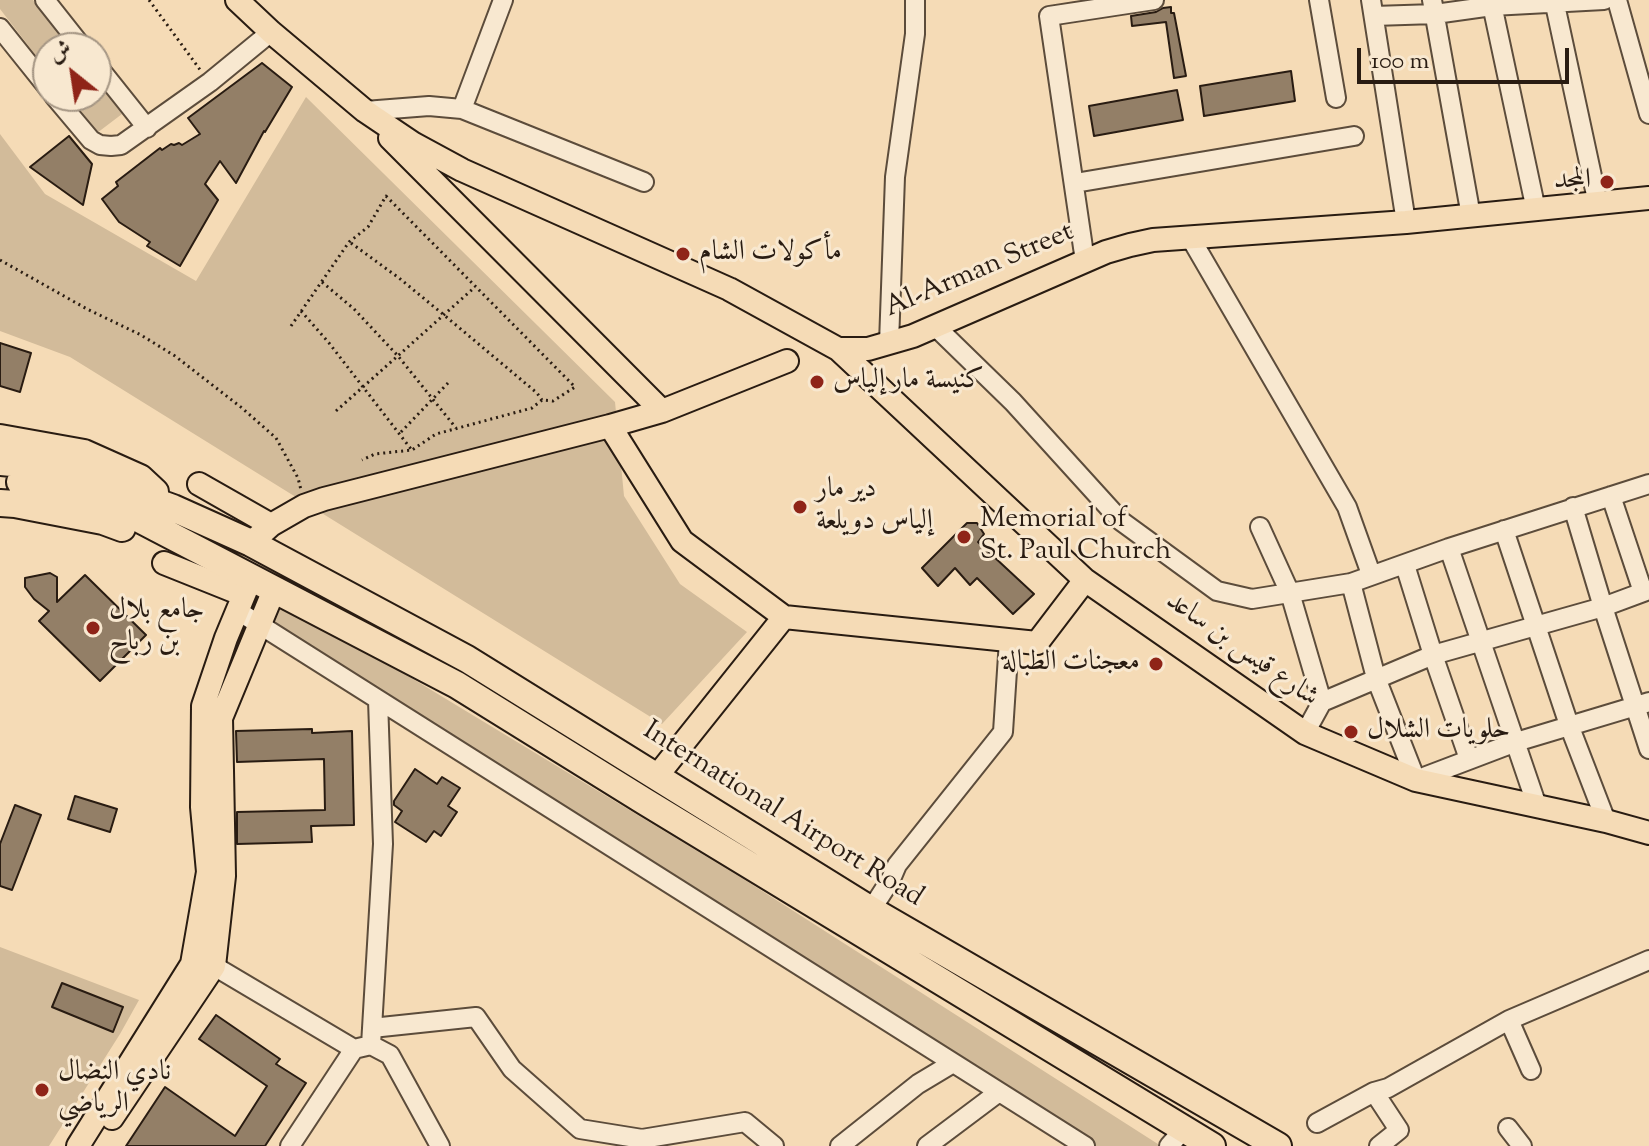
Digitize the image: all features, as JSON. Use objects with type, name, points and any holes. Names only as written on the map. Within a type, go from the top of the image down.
[{"type":"highway","points":[[0,438],[84,453],[140,478],[173,508]]},
{"type":"highway","points":[[0,462],[69,473],[173,508]]},
{"type":"highway","points":[[0,480],[39,484],[120,509],[202,550]]},
{"type":"highway","points":[[0,503],[103,521],[145,538],[202,550]]},
{"type":"highway","name":"International Airport Road","points":[[173,508],[251,543],[467,659],[871,910],[1278,1146]]},
{"type":"highway","name":"International Airport Road","points":[[202,550],[252,594],[457,685],[1177,1137],[1212,1146]]},
{"type":"main road","points":[[237,0],[365,111],[662,411]]},
{"type":"main road","points":[[365,111],[414,144],[462,170],[729,289],[838,349]]},
{"type":"main road","points":[[445,193],[449,178],[462,170]]},
{"type":"main road","name":"Al-Arman Street","points":[[838,349],[868,349],[936,327],[1085,261],[1153,240],[1406,222],[1649,198]]},
{"type":"main road","name":"شارع قيس بن ساعد","points":[[838,349],[1085,580],[1305,733],[1416,780],[1649,833]]},
{"type":"main road","points":[[251,543],[271,525],[304,506],[347,492],[662,411],[787,361]]},
{"type":"main road","points":[[610,426],[682,541],[784,617],[1037,643],[1085,580]]},
{"type":"main road","points":[[199,484],[271,525]]},
{"type":"main road","points":[[164,563],[252,594]]},
{"type":"main road","points":[[94,1146],[203,965],[224,876],[221,718],[261,625],[252,594]]},
{"type":"main road","points":[[78,1146],[203,965],[208,872],[202,807],[203,706],[226,638],[252,594]]},
{"type":"main road","points":[[657,776],[784,617]]},
{"type":"street","points":[[45,0],[70,32]]},
{"type":"street","points":[[462,109],[503,0]]},
{"type":"street","points":[[889,343],[895,177],[915,34],[915,0]]},
{"type":"street","points":[[1085,261],[1049,16],[1154,0]]},
{"type":"street","points":[[1319,0],[1336,98]]},
{"type":"street","points":[[1406,222],[1372,8],[1604,0]]},
{"type":"street","points":[[1617,0],[1649,114]]},
{"type":"street","points":[[1554,2],[1598,204]]},
{"type":"street","points":[[1492,3],[1536,210]]},
{"type":"street","points":[[1433,7],[1471,216]]},
{"type":"street","points":[[0,28],[32,68]]},
{"type":"street","points":[[67,112],[91,140],[100,145],[121,145],[210,82],[271,32]]},
{"type":"street","points":[[112,84],[147,128]]},
{"type":"street","points":[[365,111],[429,106],[462,109],[644,182]]},
{"type":"street","points":[[1075,183],[1354,136]]},
{"type":"street","points":[[1190,237],[1347,507],[1371,574]]},
{"type":"street","points":[[936,327],[1013,402],[1121,521],[1217,591],[1252,599],[1351,583],[1649,484]]},
{"type":"street","points":[[1305,733],[1322,702],[1376,678],[1433,655],[1603,607],[1646,591],[1611,496]]},
{"type":"street","points":[[1573,507],[1603,607],[1642,704],[1649,749]]},
{"type":"street","points":[[1260,527],[1290,593],[1322,702]]},
{"type":"street","points":[[1504,530],[1569,725],[1606,821]]},
{"type":"street","points":[[1449,548],[1537,806]]},
{"type":"street","points":[[1405,565],[1469,759]]},
{"type":"street","points":[[1351,583],[1376,678],[1416,780],[1516,742],[1642,704]]},
{"type":"street","points":[[252,594],[261,625],[1085,1146]]},
{"type":"street","points":[[871,910],[897,865],[1003,732],[1009,640]]},
{"type":"street","points":[[290,1146],[366,1041],[383,844],[378,700]]},
{"type":"street","points":[[1317,1123],[1374,1092],[1388,1088],[1509,1020],[1649,960]]},
{"type":"street","points":[[203,965],[390,1055],[440,1146]]},
{"type":"street","points":[[366,1041],[476,1017],[512,1069],[580,1129],[642,1139],[745,1122],[774,1146]]},
{"type":"street","points":[[1509,1020],[1531,1070]]},
{"type":"street","points":[[840,1146],[918,1084],[953,1063]]},
{"type":"street","points":[[927,1146],[999,1092]]},
{"type":"street","points":[[1374,1092],[1399,1130],[1379,1146]]},
{"type":"street","points":[[1508,1128],[1522,1146]]},
{"type":"path","points":[[149,0],[210,82]]},
{"type":"path","points":[[291,326],[349,242],[368,227],[386,196],[575,387],[553,401],[542,400],[532,408],[436,434],[412,450],[375,454],[362,460]]},
{"type":"path","points":[[349,242],[399,278],[542,400]]},
{"type":"path","points":[[0,260],[175,356],[242,408],[276,438],[298,478],[304,506]]},
{"type":"path","points":[[322,282],[354,309],[398,356],[456,428]]},
{"type":"path","points":[[336,411],[475,287]]},
{"type":"path","points":[[301,311],[412,450]]},
{"type":"path","points":[[400,433],[448,383]]},
{"type":"shaded area","points":[[0,0],[33,0],[58,32],[32,32],[32,50],[0,9]]},
{"type":"shaded area","points":[[306,97],[615,402],[624,496],[680,584],[747,632],[662,724],[70,357],[0,331],[0,134],[45,194],[196,281]]},
{"type":"shaded area","points":[[112,101],[122,114],[97,133],[81,112],[112,112]]},
{"type":"shaded area","points":[[271,601],[380,659],[745,880],[1161,1146],[1085,1146],[261,625]]},
{"type":"shaded area","name":"نادي النضال الرياضي","points":[[0,947],[139,1000],[49,1146],[0,1146]]},
{"type":"building","points":[[1171,7],[1186,76],[1174,78],[1166,22],[1132,26],[1131,16]]},
{"type":"building","points":[[262,63],[292,87],[236,183],[220,161],[205,184],[218,200],[180,266],[147,246],[150,242],[119,222],[102,199],[118,186],[116,182],[160,148],[162,150],[171,144],[182,145],[200,134],[188,118]]},
{"type":"building","points":[[1291,71],[1295,101],[1204,116],[1200,86]]},
{"type":"building","points":[[1177,90],[1183,120],[1094,136],[1089,106]]},
{"type":"building","points":[[69,136],[92,164],[83,205],[30,167]]},
{"type":"building","points":[[0,343],[31,353],[20,392],[0,386]]},
{"type":"building","points":[[967,523],[977,523],[984,534],[978,542],[1034,594],[1013,614],[977,578],[970,585],[955,568],[938,586],[922,568]]},
{"type":"building","name":"جامع بلال بن رباح","points":[[50,573],[57,577],[57,602],[85,575],[146,635],[100,681],[39,621],[49,611],[25,587],[25,578]]},
{"type":"building","points":[[312,729],[312,733],[352,731],[354,825],[311,826],[312,842],[237,844],[237,812],[325,810],[324,759],[237,762],[236,731]]},
{"type":"building","points":[[415,769],[437,784],[442,777],[460,788],[448,806],[457,812],[441,836],[434,831],[426,842],[395,822],[402,811],[394,805],[394,801]]},
{"type":"building","points":[[75,796],[117,809],[110,832],[68,819]]},
{"type":"building","points":[[15,805],[41,815],[12,890],[0,886],[0,844]]},
{"type":"building","points":[[62,983],[123,1007],[113,1032],[52,1007]]},
{"type":"building","points":[[216,1015],[280,1059],[276,1064],[306,1083],[265,1146],[126,1146],[165,1087],[235,1136],[267,1086],[199,1039]]},
{"type":"place","name":"المجد","points":[[1607,182]]},
{"type":"place","name":"مأكولات الشام","points":[[683,254]]},
{"type":"place","name":"كنيسة مار إلياس","points":[[817,382]]},
{"type":"place","name":"دير مار إلياس دويلعة","points":[[800,507]]},
{"type":"place","name":"Memorial of St. Paul Church","points":[[964,537]]},
{"type":"place","name":"جامع بلال بن رباح","points":[[93,628]]},
{"type":"place","name":"معجنات الطبالة","points":[[1156,664]]},
{"type":"place","name":"حلويات الشلال","points":[[1351,732]]},
{"type":"place","name":"نادي النضال الرياضي","points":[[42,1090]]}]
